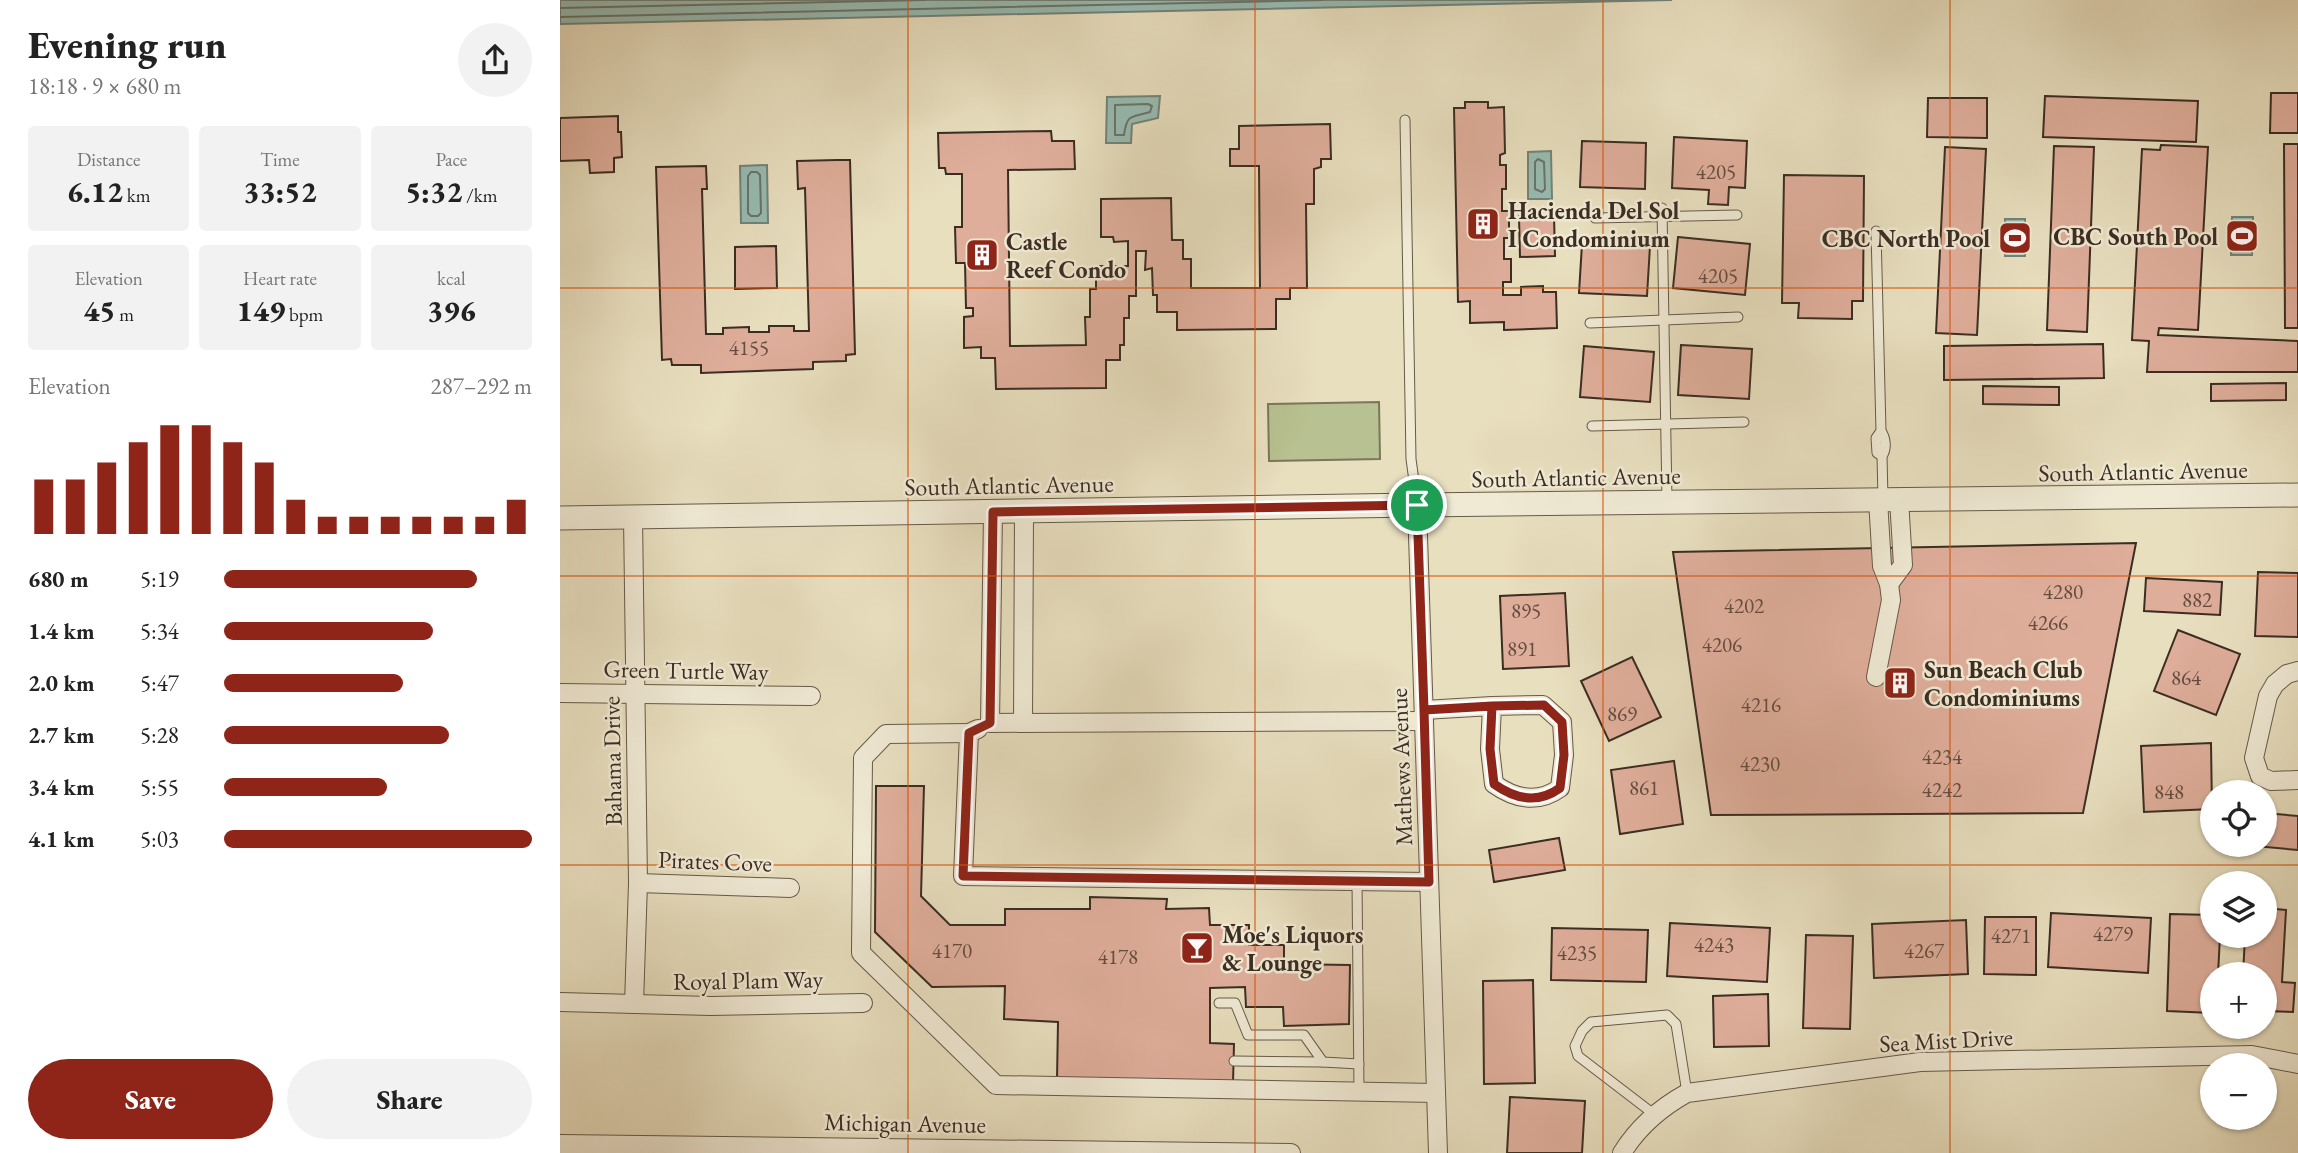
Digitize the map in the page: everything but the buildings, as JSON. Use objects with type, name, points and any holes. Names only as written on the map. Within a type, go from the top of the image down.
[{"type":"street","name":"South Atlantic Avenue","points":[[560,518],[2298,495]]},
{"type":"street","points":[[1876,677],[1891,600],[1889,584],[1882,566],[1887,500]]},
{"type":"street","name":"Mathews Avenue","points":[[1417,505],[1438,1153]]},
{"type":"street","points":[[1023,723],[1024,511]]},
{"type":"street","points":[[990,723],[993,512]]},
{"type":"street","name":"Bahama Drive","points":[[633,517],[638,883],[634,1004]]},
{"type":"street","points":[[2298,671],[2287,674],[2268,696],[2254,758],[2260,776],[2271,781],[2298,780]]},
{"type":"street","name":"Green Turtle Way","points":[[560,693],[811,696]]},
{"type":"street","points":[[1436,1093],[996,1085],[861,953],[863,758],[887,734],[969,733],[990,723],[1424,716],[1492,706],[1544,705],[1562,722],[1564,755],[1560,788],[1548,797],[1512,797],[1494,784],[1490,749],[1492,706]]},
{"type":"street","points":[[969,733],[963,876],[1429,882]]},
{"type":"street","name":"Pirates Cove","points":[[638,883],[790,888]]},
{"type":"street","name":"Royal Plam Way","points":[[560,1002],[710,1006],[863,1003]]},
{"type":"street","name":"Sea Mist Drive","points":[[1622,1153],[1633,1136],[1664,1106],[1687,1093],[1920,1062],[2252,1055],[2298,1064]]},
{"type":"street","name":"Michigan Avenue","points":[[560,1144],[598,1149],[1291,1153]]},
{"type":"lane","points":[[1405,120],[1411,459],[1417,505]]},
{"type":"lane","points":[[1661,212],[1667,502]]},
{"type":"lane","points":[[1595,218],[1661,212],[1737,215]]},
{"type":"lane","points":[[1876,231],[1881,431],[1877,438],[1877,453],[1882,456],[1887,500]]},
{"type":"lane","points":[[1590,323],[1738,317]]},
{"type":"lane","points":[[1592,426],[1744,422]]},
{"type":"lane","points":[[1357,881],[1359,1092]]},
{"type":"lane","points":[[1219,1003],[1235,1003],[1248,1035],[1304,1035],[1323,1062]]},
{"type":"lane","points":[[1655,1115],[1578,1056],[1575,1046],[1582,1031],[1591,1022],[1667,1015],[1676,1024],[1687,1093]]},
{"type":"lane","points":[[1234,1061],[1359,1064]]},
{"type":"green space","points":[[1379,402],[1380,459],[1269,461],[1268,404]]},
{"type":"water","points":[[560,0],[1672,0],[560,24]]},
{"type":"water","points":[[1160,96],[1158,118],[1132,124],[1131,143],[1106,143],[1107,97]]},
{"type":"water","points":[[1551,151],[1552,199],[1528,199],[1528,152]]},
{"type":"water","points":[[767,165],[768,223],[741,223],[740,166]]},
{"type":"water","name":"CBC South Pool","points":[[2232,217],[2253,217],[2252,255],[2231,255]]},
{"type":"water","name":"CBC North Pool","points":[[2005,219],[2025,219],[2025,256],[2005,256]]},
{"type":"place","name":"Hacienda Del Sol I Condominium","points":[[1483,224]]},
{"type":"place","name":"CBC South Pool","points":[[2242,236]]},
{"type":"place","name":"CBC North Pool","points":[[2015,238]]},
{"type":"place","name":"Castle Reef Condo","points":[[982,255]]},
{"type":"place","name":"Sun Beach Club Condominiums","points":[[1900,683]]},
{"type":"place","name":"Moe's Liquors & Lounge","points":[[1197,948]]},
{"type":"route","points":[[1417,505],[993,512],[990,723],[969,733],[963,876],[1429,882],[1424,710],[1492,706],[1544,705],[1562,722],[1564,755],[1560,788],[1548,797],[1512,797],[1494,784],[1490,749],[1492,706],[1424,710],[1417,505]]}]
